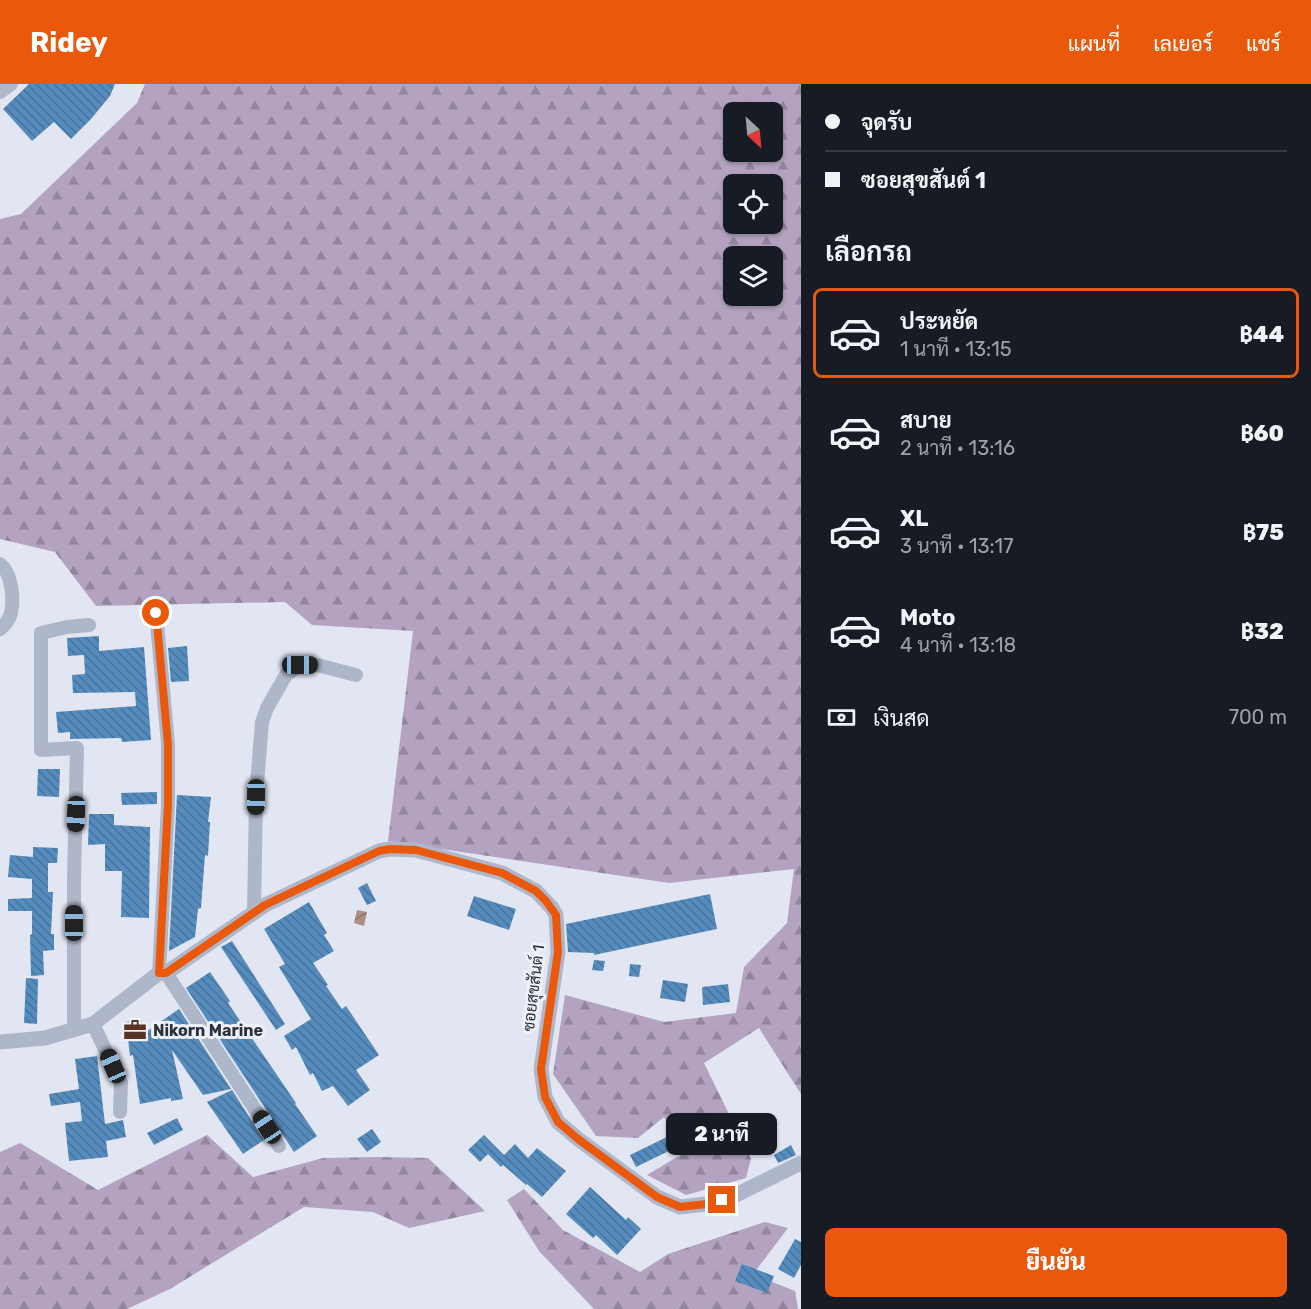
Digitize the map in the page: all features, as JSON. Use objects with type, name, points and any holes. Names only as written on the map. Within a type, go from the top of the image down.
[{"type":"street","points":[[0,92],[11,84]]},
{"type":"street","points":[[0,564],[4,566],[9,576],[11,604],[9,617],[0,629]]},
{"type":"street","points":[[156,613],[168,744],[162,973],[279,1146]]},
{"type":"street","points":[[74,1030],[77,748],[41,750],[41,633],[89,625]]},
{"type":"street","points":[[254,912],[256,797],[262,722],[267,708],[286,675],[300,665],[317,665],[356,675]]},
{"type":"street","name":"ซอยสุขสันต์ 1","points":[[0,1042],[45,1038],[93,1024],[162,973],[265,905],[370,855],[390,849],[416,850],[502,873],[536,891],[556,915],[558,952],[541,1069],[545,1097],[558,1122],[578,1139],[657,1197],[680,1207],[707,1204],[736,1195],[801,1163]]},
{"type":"street","points":[[93,1024],[121,1083],[120,1112]]},
{"type":"green space","points":[[145,84],[801,84],[801,1094],[759,1028],[704,1063],[751,1159],[746,1178],[686,1195],[647,1175],[687,1151],[664,1117],[638,1138],[596,1136],[553,1074],[565,995],[664,1022],[736,1013],[744,967],[787,923],[794,869],[669,883],[388,841],[413,631],[312,625],[285,602],[96,606],[55,552],[0,539],[0,219],[21,214],[137,103]]},
{"type":"green space","points":[[207,1135],[253,1177],[323,1158],[428,1158],[485,1211],[409,1228],[373,1212],[304,1207],[170,1289],[127,1309],[0,1309],[0,1152],[20,1143],[98,1190]]},
{"type":"green space","points":[[524,1189],[563,1230],[640,1272],[668,1254],[765,1222],[788,1228],[753,1274],[795,1291],[798,1309],[594,1309],[539,1251],[507,1200]]},
{"type":"water","points":[[357,910],[367,912],[364,926],[354,923]]},
{"type":"building","points":[[29,84],[115,84],[110,96],[71,139],[54,122],[32,141],[3,109]]},
{"type":"building","points":[[99,636],[99,651],[144,647],[151,740],[122,742],[121,738],[70,739],[70,732],[58,733],[56,712],[136,706],[135,692],[73,693],[72,675],[85,674],[84,655],[68,656],[67,638]]},
{"type":"building","points":[[187,646],[189,681],[171,682],[168,648]]},
{"type":"building","points":[[38,769],[60,769],[59,797],[37,796]]},
{"type":"building","points":[[157,792],[157,804],[122,805],[121,793]]},
{"type":"building","points":[[177,795],[211,797],[208,822],[210,822],[208,856],[205,855],[201,908],[198,909],[195,937],[169,951]]},
{"type":"building","points":[[89,814],[114,814],[114,825],[150,827],[149,918],[121,917],[122,871],[105,871],[105,844],[88,845]]},
{"type":"building","points":[[33,847],[58,848],[57,863],[48,863],[48,892],[53,892],[51,934],[54,934],[54,950],[43,951],[44,975],[31,976],[32,911],[8,911],[8,899],[32,898],[32,879],[8,877],[10,855],[33,857]]},
{"type":"building","points":[[367,883],[376,901],[367,905],[358,888]]},
{"type":"building","points":[[710,894],[717,929],[594,955],[594,953],[568,952],[566,924]]},
{"type":"building","points":[[474,896],[516,909],[509,930],[467,916]]},
{"type":"building","points":[[309,902],[327,933],[324,935],[334,951],[313,963],[342,1009],[346,1006],[379,1055],[356,1070],[370,1090],[348,1106],[333,1086],[322,1091],[313,1073],[310,1075],[296,1047],[292,1050],[284,1036],[311,1019],[279,967],[285,964],[264,929]]},
{"type":"building","points":[[232,941],[285,1024],[276,1030],[221,947]]},
{"type":"building","points":[[594,960],[605,961],[603,971],[592,970]]},
{"type":"building","points":[[630,964],[641,965],[639,977],[629,976]]},
{"type":"building","points":[[210,972],[230,1001],[228,1003],[317,1136],[294,1152],[186,988]]},
{"type":"building","points":[[26,978],[38,979],[37,1024],[24,1023]]},
{"type":"building","points":[[663,980],[688,984],[685,1002],[660,998]]},
{"type":"building","points":[[728,984],[730,1002],[703,1005],[702,987]]},
{"type":"building","points":[[179,1009],[231,1089],[203,1095],[172,1050],[183,1099],[171,1101],[171,1098],[140,1104],[126,1022],[141,1020],[143,1034]]},
{"type":"building","points":[[97,1056],[105,1124],[123,1120],[126,1137],[106,1141],[108,1157],[69,1161],[65,1123],[82,1121],[80,1102],[51,1106],[49,1094],[79,1089],[75,1059]]},
{"type":"building","points":[[232,1090],[264,1140],[243,1154],[207,1102]]},
{"type":"building","points":[[177,1118],[183,1130],[154,1145],[147,1133]]},
{"type":"building","points":[[372,1129],[381,1142],[367,1152],[357,1139]]},
{"type":"building","points":[[484,1135],[504,1155],[515,1144],[528,1158],[537,1148],[566,1171],[542,1197],[503,1165],[501,1167],[488,1154],[480,1162],[468,1150]]},
{"type":"building","points":[[669,1136],[675,1148],[636,1167],[630,1155]]},
{"type":"building","points":[[791,1145],[796,1155],[778,1163],[774,1155]]},
{"type":"building","points":[[590,1187],[626,1220],[628,1217],[641,1229],[617,1255],[596,1235],[593,1238],[566,1214]]},
{"type":"building","points":[[795,1239],[801,1242],[801,1265],[794,1278],[778,1269]]},
{"type":"building","points":[[742,1264],[774,1276],[767,1293],[735,1281]]},
{"type":"place","name":"Nikorn Marine","points":[[135,1030]]},
{"type":"route","points":[[156,613],[168,744],[168,805],[159,973],[166,973],[265,905],[379,851],[416,850],[502,873],[536,891],[556,915],[558,952],[541,1069],[545,1097],[558,1122],[657,1197],[680,1207],[722,1200]]}]
